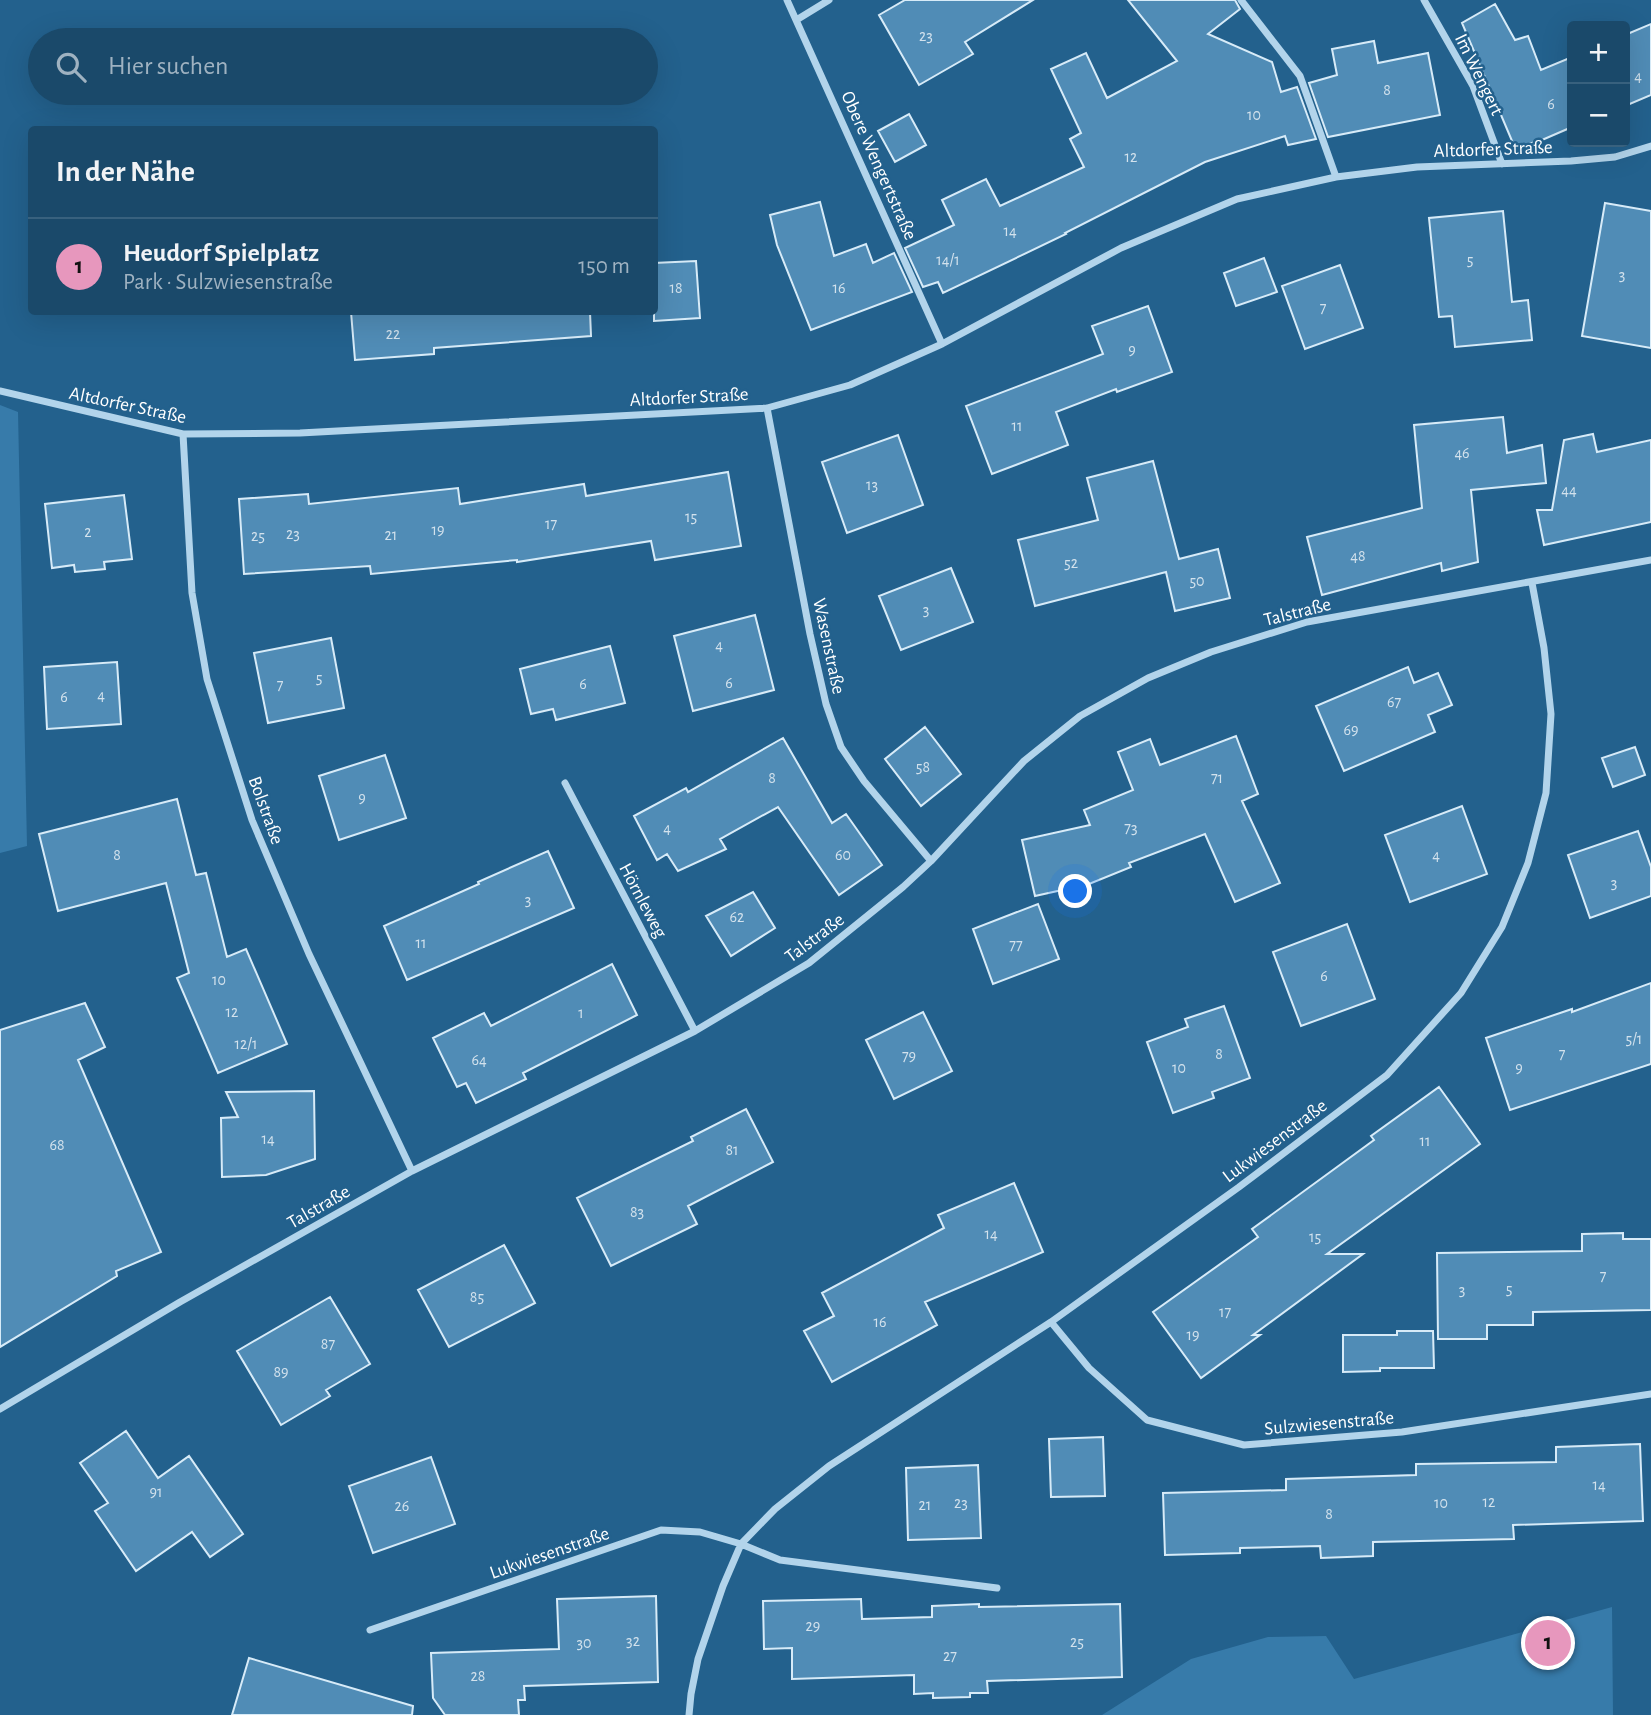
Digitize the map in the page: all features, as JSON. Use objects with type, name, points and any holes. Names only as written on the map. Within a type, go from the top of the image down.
[{"type":"street","name":"Obere Wengertstraße","points":[[787,0],[798,19],[942,344]]},
{"type":"street","points":[[798,19],[829,0]]},
{"type":"street","points":[[1241,0],[1300,76],[1336,177]]},
{"type":"street","name":"Im Wengert","points":[[1424,0],[1473,86],[1502,164]]},
{"type":"street","name":"Altdorfer Straße","points":[[0,391],[183,434],[300,433],[767,408],[850,385],[942,344],[1121,248],[1237,199],[1336,177],[1417,167],[1615,157],[1651,146]]},
{"type":"street","name":"Wasenstraße","points":[[767,408],[810,634],[826,704],[841,747],[864,781],[931,861]]},
{"type":"street","name":"Bolstraße","points":[[183,434],[192,593],[207,679],[252,820],[309,954],[412,1171]]},
{"type":"street","name":"Talstraße","points":[[0,1409],[180,1302],[412,1171],[695,1031],[809,963],[931,861],[1024,761],[1080,716],[1148,678],[1212,652],[1307,622],[1651,560]]},
{"type":"street","name":"Lukwiesenstraße","points":[[689,1715],[698,1659],[723,1586],[741,1544],[775,1509],[828,1466],[1051,1322],[1239,1187],[1387,1074],[1461,993],[1502,927],[1528,863],[1546,793],[1551,714],[1544,648],[1532,583]]},
{"type":"street","name":"Hörnleweg","points":[[565,783],[695,1031]]},
{"type":"street","name":"Sulzwiesenstraße","points":[[1051,1322],[1089,1368],[1147,1420],[1244,1445],[1402,1432],[1651,1394]]},
{"type":"street","name":"Lukwiesenstraße","points":[[370,1630],[661,1530],[700,1532],[741,1544],[780,1560],[997,1588]]},
{"type":"shaded area","points":[[0,405],[18,412],[27,846],[0,853]]},
{"type":"shaded area","points":[[1612,1607],[1613,1715],[1102,1715],[1191,1659],[1268,1637],[1326,1636],[1354,1679]]},
{"type":"building","points":[[905,0],[1033,0],[965,42],[973,54],[919,85],[879,15]]},
{"type":"building","points":[[1128,0],[1235,0],[1240,9],[1208,34],[1272,62],[1281,92],[1297,87],[1316,139],[1288,145],[1285,136],[1205,162],[1066,234],[943,293],[938,282],[923,287],[905,248],[954,225],[942,200],[986,179],[1000,206],[1084,167],[1070,139],[1081,133],[1051,69],[1086,53],[1107,98],[1177,61]]},
{"type":"building","points":[[1495,4],[1515,40],[1528,36],[1541,70],[1567,59],[1567,129],[1515,148],[1462,23]]},
{"type":"building","points":[[1651,24],[1651,95],[1630,104],[1630,84],[1630,33]]},
{"type":"building","points":[[1374,41],[1378,63],[1428,53],[1440,115],[1328,137],[1309,83],[1337,75],[1332,49]]},
{"type":"building","points":[[909,114],[926,145],[895,162],[878,131]]},
{"type":"building","points":[[820,202],[834,256],[866,244],[873,263],[894,253],[912,292],[811,330],[777,245],[770,215]]},
{"type":"building","points":[[1605,203],[1651,211],[1651,348],[1582,336]]},
{"type":"building","points":[[1503,211],[1512,302],[1528,300],[1532,340],[1455,347],[1452,316],[1439,317],[1429,218]]},
{"type":"building","points":[[1264,258],[1277,292],[1236,306],[1224,273]]},
{"type":"building","points":[[696,261],[700,318],[654,321],[654,315],[658,315],[658,263]]},
{"type":"building","points":[[1340,265],[1363,328],[1305,349],[1282,286]]},
{"type":"building","points":[[1148,306],[1172,372],[1117,392],[1116,389],[1056,412],[1068,445],[992,474],[966,406],[1103,354],[1092,326]]},
{"type":"building","points":[[351,315],[590,315],[591,336],[434,348],[434,354],[355,360]]},
{"type":"building","points":[[1503,417],[1507,453],[1542,445],[1546,483],[1471,490],[1478,562],[1442,571],[1441,563],[1322,595],[1307,537],[1422,508],[1414,425]]},
{"type":"building","points":[[1593,434],[1597,452],[1651,440],[1651,522],[1544,545],[1537,510],[1552,510],[1564,440]]},
{"type":"building","points":[[898,435],[923,505],[847,533],[822,462]]},
{"type":"building","points":[[1153,461],[1179,559],[1218,549],[1230,598],[1175,611],[1166,572],[1035,606],[1018,540],[1098,520],[1087,478]]},
{"type":"building","points":[[728,472],[741,546],[655,560],[651,541],[517,562],[371,574],[370,566],[244,574],[239,499],[308,494],[309,504],[458,488],[460,504],[584,484],[586,496]]},
{"type":"building","points":[[124,495],[132,559],[104,562],[105,569],[75,572],[74,565],[52,568],[45,504]]},
{"type":"building","points":[[951,568],[973,622],[901,650],[879,596]]},
{"type":"building","points":[[755,615],[774,690],[693,711],[674,636]]},
{"type":"building","points":[[331,638],[344,708],[268,723],[254,653]]},
{"type":"building","points":[[610,646],[625,703],[556,720],[553,709],[531,714],[520,669]]},
{"type":"building","points":[[117,662],[121,724],[47,729],[44,667]]},
{"type":"building","points":[[1408,667],[1414,683],[1438,673],[1452,705],[1428,715],[1435,732],[1344,771],[1316,706]]},
{"type":"building","points":[[925,727],[961,774],[921,806],[885,759]]},
{"type":"building","points":[[1236,736],[1258,794],[1242,801],[1280,883],[1235,902],[1205,834],[1129,863],[1131,867],[1089,884],[1035,896],[1022,840],[1090,825],[1084,810],[1133,790],[1118,752],[1150,739],[1160,765]]},
{"type":"building","points":[[783,738],[832,823],[846,814],[882,865],[839,895],[778,807],[720,839],[726,849],[678,871],[667,854],[657,860],[634,816],[686,788],[688,792]]},
{"type":"building","points":[[1635,747],[1645,775],[1613,787],[1602,758]]},
{"type":"building","points":[[385,755],[406,818],[339,840],[319,776]]},
{"type":"building","points":[[177,799],[196,875],[206,873],[227,957],[246,949],[287,1044],[218,1073],[177,978],[189,973],[166,883],[58,911],[39,834]]},
{"type":"building","points":[[1462,806],[1487,874],[1410,902],[1385,835]]},
{"type":"building","points":[[1638,831],[1651,867],[1651,896],[1590,918],[1568,855]]},
{"type":"building","points":[[548,851],[574,908],[407,980],[384,926]]},
{"type":"building","points":[[753,892],[775,928],[731,956],[706,916]]},
{"type":"building","points":[[1038,904],[1059,959],[993,984],[973,929]]},
{"type":"building","points":[[1347,924],[1375,999],[1301,1026],[1273,952]]},
{"type":"building","points":[[612,964],[637,1015],[523,1073],[526,1079],[476,1103],[466,1083],[457,1087],[433,1038],[484,1013],[491,1026]]},
{"type":"building","points":[[1651,983],[1651,1064],[1510,1110],[1486,1038],[1572,1009],[1572,1012]]},
{"type":"building","points":[[85,1003],[105,1047],[78,1060],[161,1252],[116,1271],[117,1276],[0,1347],[0,1030]]},
{"type":"building","points":[[1224,1006],[1250,1078],[1212,1092],[1214,1098],[1173,1113],[1147,1042],[1188,1027],[1185,1019]]},
{"type":"building","points":[[923,1012],[952,1071],[894,1099],[866,1040]]},
{"type":"building","points":[[1439,1087],[1480,1144],[1327,1254],[1363,1254],[1253,1335],[1260,1335],[1201,1378],[1153,1312],[1258,1237],[1252,1229],[1374,1140],[1371,1136]]},
{"type":"building","points":[[314,1091],[315,1159],[266,1175],[222,1177],[221,1118],[238,1117],[226,1092]]},
{"type":"building","points":[[746,1109],[773,1162],[688,1206],[697,1224],[611,1266],[577,1198],[693,1141],[691,1137]]},
{"type":"building","points":[[1014,1183],[1043,1252],[925,1302],[937,1325],[832,1382],[804,1331],[834,1316],[822,1293],[944,1228],[938,1215]]},
{"type":"building","points":[[1623,1233],[1623,1239],[1651,1239],[1651,1310],[1533,1312],[1533,1325],[1487,1325],[1487,1339],[1438,1339],[1437,1253],[1582,1251],[1582,1234]]},
{"type":"building","points":[[504,1245],[535,1303],[449,1347],[418,1290]]},
{"type":"building","points":[[330,1297],[370,1364],[326,1390],[330,1396],[281,1425],[237,1351]]},
{"type":"building","points":[[1397,1331],[1433,1331],[1434,1368],[1380,1368],[1380,1371],[1343,1372],[1343,1335],[1397,1335]]},
{"type":"building","points":[[126,1431],[158,1478],[189,1456],[243,1534],[210,1557],[192,1532],[136,1571],[95,1511],[108,1503],[80,1463]]},
{"type":"building","points":[[1103,1437],[1105,1496],[1051,1497],[1049,1439]]},
{"type":"building","points":[[1640,1444],[1643,1521],[1513,1525],[1514,1539],[1373,1542],[1373,1556],[1321,1558],[1320,1546],[1240,1548],[1240,1553],[1165,1555],[1163,1493],[1286,1490],[1286,1479],[1416,1475],[1416,1464],[1556,1462],[1556,1447]]},
{"type":"building","points":[[431,1457],[455,1524],[373,1553],[349,1486]]},
{"type":"building","points":[[978,1465],[981,1538],[908,1540],[906,1468]]},
{"type":"building","points":[[656,1596],[658,1682],[524,1686],[525,1700],[518,1700],[519,1715],[445,1715],[433,1698],[431,1653],[559,1649],[557,1599]]},
{"type":"building","points":[[861,1599],[862,1619],[932,1617],[932,1606],[1120,1604],[1122,1677],[987,1681],[988,1693],[970,1693],[970,1697],[933,1698],[933,1693],[914,1694],[914,1675],[792,1679],[792,1648],[764,1649],[763,1601]]},
{"type":"building","points":[[249,1658],[413,1706],[412,1715],[232,1715]]},
{"type":"place","name":"Heudorf Spielplatz","points":[[1548,1643]]}]
